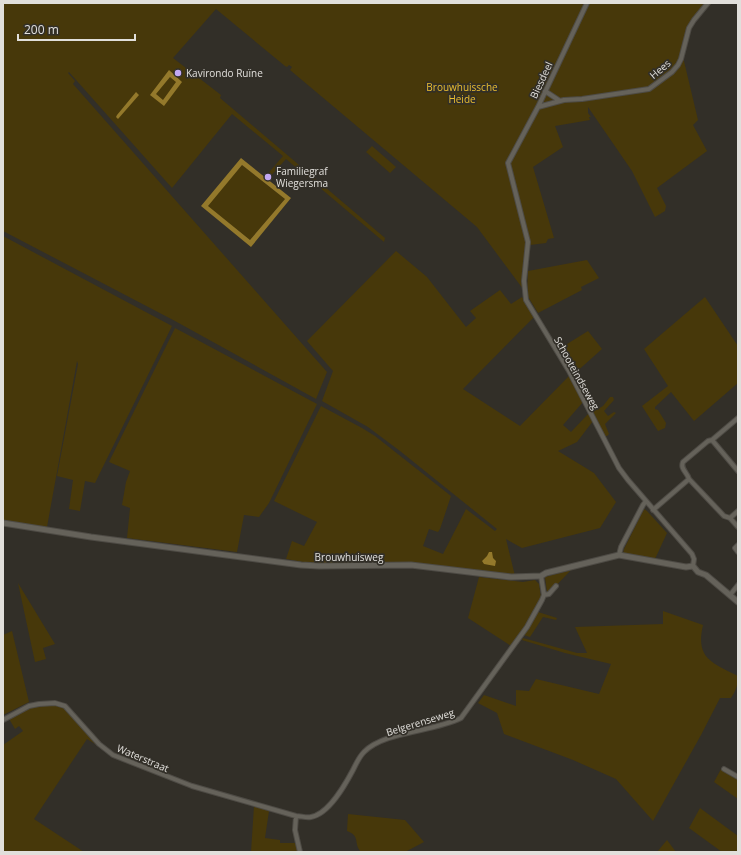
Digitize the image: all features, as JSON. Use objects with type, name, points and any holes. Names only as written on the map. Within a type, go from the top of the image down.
[{"type":"street","name":"Biesdeel","points":[[508,163],[538,107],[587,3]]},
{"type":"street","name":"Hees","points":[[538,107],[560,101],[649,89],[672,72],[678,65],[689,28],[708,3]]},
{"type":"street","points":[[545,92],[560,101]]},
{"type":"street","name":"Schooteindseweg","points":[[508,163],[528,242],[524,281],[526,300],[569,371],[619,468],[646,502],[692,554],[694,559],[693,566]]},
{"type":"street","points":[[738,418],[712,440],[708,441],[681,465],[689,479],[724,516],[730,518],[738,527]]},
{"type":"street","points":[[712,440],[736,466],[738,471]]},
{"type":"street","points":[[653,510],[689,479]]},
{"type":"street","points":[[619,555],[621,547],[642,505],[646,502]]},
{"type":"street","points":[[730,518],[738,511]]},
{"type":"street","name":"Brouwhuisweg","points":[[3,523],[90,537],[319,566],[411,565],[511,577],[541,576],[546,573],[619,555],[686,567],[693,566]]},
{"type":"street","points":[[738,546],[735,548],[738,552]]},
{"type":"street","points":[[693,566],[698,572],[706,576],[738,602]]},
{"type":"street","points":[[541,576],[544,596]]},
{"type":"street","points":[[730,595],[738,585]]},
{"type":"street","name":"Belgerenseweg","points":[[296,816],[310,817],[322,813],[346,782],[363,753],[376,744],[461,718],[527,627],[544,596],[549,594],[556,586]]},
{"type":"street","name":"Waterstraat","points":[[3,720],[29,706],[55,703],[65,706],[99,744],[113,754],[192,786],[296,816]]},
{"type":"street","points":[[724,769],[737,775]]},
{"type":"street","points":[[296,816],[295,830],[300,852]]},
{"type":"green space","name":"Brouwhuissche Heide","points":[[3,3],[712,3],[691,24],[683,57],[698,120],[693,125],[707,151],[657,188],[666,206],[665,211],[655,217],[632,171],[588,107],[588,113],[591,117],[589,117],[590,120],[555,126],[563,147],[533,167],[554,238],[548,239],[546,243],[530,245],[511,170],[509,175],[526,240],[523,289],[477,227],[290,70],[292,67],[289,65],[287,67],[285,66],[216,9],[173,58],[221,95],[220,98],[385,238],[384,242],[286,159],[268,179],[265,177],[283,156],[232,114],[172,188],[69,72],[68,73],[75,81],[73,84],[327,372],[316,399],[175,321],[3,231]]},
{"type":"green space","points":[[372,146],[396,167],[390,173],[366,152]]},
{"type":"green space","points":[[242,165],[285,199],[250,240],[207,206]]},
{"type":"green space","points":[[3,236],[172,326],[95,483],[85,481],[80,511],[69,509],[73,480],[57,476],[78,364],[77,361],[47,527],[3,521]]},
{"type":"green space","points":[[396,251],[427,277],[466,327],[476,318],[470,311],[500,290],[511,304],[522,297],[534,317],[463,389],[520,426],[569,376],[583,402],[563,425],[571,432],[589,413],[593,421],[577,442],[558,451],[594,473],[616,502],[600,528],[522,548],[506,539],[515,576],[409,563],[309,563],[286,559],[292,541],[304,546],[317,522],[274,501],[321,406],[375,436],[451,496],[440,529],[438,532],[429,529],[423,546],[443,554],[466,509],[495,531],[497,529],[368,427],[322,401],[333,371],[307,341]]},
{"type":"green space","points":[[587,260],[599,278],[581,287],[582,290],[538,313],[527,295],[528,271]]},
{"type":"green space","points":[[705,297],[738,346],[738,383],[694,421],[671,392],[655,407],[666,423],[665,428],[658,431],[642,406],[668,386],[644,349]]},
{"type":"green space","points":[[175,328],[317,404],[269,503],[259,517],[244,515],[237,552],[127,538],[130,508],[122,505],[126,482],[130,471],[109,462]]},
{"type":"green space","points":[[588,331],[602,349],[574,374],[559,349]]},
{"type":"green space","points":[[610,397],[613,397],[614,400],[604,411],[608,416],[614,412],[616,413],[605,424],[609,434],[605,436],[593,412],[603,406]]},
{"type":"green space","points":[[644,509],[667,533],[655,559],[623,554],[624,549]]},
{"type":"green space","points":[[571,570],[551,591],[547,592],[545,577]]},
{"type":"green space","points":[[479,577],[523,582],[535,580],[539,584],[541,598],[527,624],[511,646],[468,618]]},
{"type":"green space","points":[[18,583],[55,644],[43,648],[46,659],[35,662]]},
{"type":"green space","points":[[663,611],[703,625],[701,636],[704,653],[714,663],[738,676],[738,679],[731,698],[720,698],[653,821],[616,779],[573,760],[504,734],[497,713],[478,703],[484,695],[516,706],[516,690],[529,691],[536,679],[599,694],[611,664],[565,653],[522,640],[523,638],[577,653],[587,653],[575,627],[663,624]]},
{"type":"green space","points":[[538,612],[557,618],[556,620],[543,617],[530,637],[524,635]]},
{"type":"green space","points":[[12,631],[29,702],[3,715],[3,635]]},
{"type":"green space","points":[[51,704],[64,708],[100,747],[87,739],[34,819],[84,852],[3,852],[3,745],[23,731],[19,726],[15,729],[8,717],[25,708]]},
{"type":"green space","points":[[721,769],[738,778],[738,799],[714,782]]},
{"type":"green space","points":[[254,806],[269,811],[265,838],[280,840],[280,843],[296,843],[299,852],[251,852]]},
{"type":"green space","points":[[700,808],[738,836],[738,852],[722,852],[689,828]]},
{"type":"green space","points":[[348,814],[405,820],[424,842],[405,852],[361,852],[357,846],[354,835],[347,831]]},
{"type":"green space","points":[[667,840],[676,852],[657,852]]},
{"type":"shaded area","points":[[169,70],[182,82],[164,106],[150,95]],"holes":[[[170,77],[176,82],[163,100],[156,94]]]},
{"type":"shaded area","points":[[136,92],[139,95],[118,119],[116,117],[117,115]]},
{"type":"shaded area","points":[[241,158],[291,198],[251,247],[201,206]],"holes":[[[242,165],[285,199],[250,240],[208,206]]]},
{"type":"shaded area","points":[[489,552],[492,552],[493,558],[496,561],[495,566],[484,564],[482,561]]},
{"type":"place","name":"Kavirondo Ruïne","points":[[178,73]]},
{"type":"place","name":"Familiegraf Wiegersma","points":[[268,177]]}]
